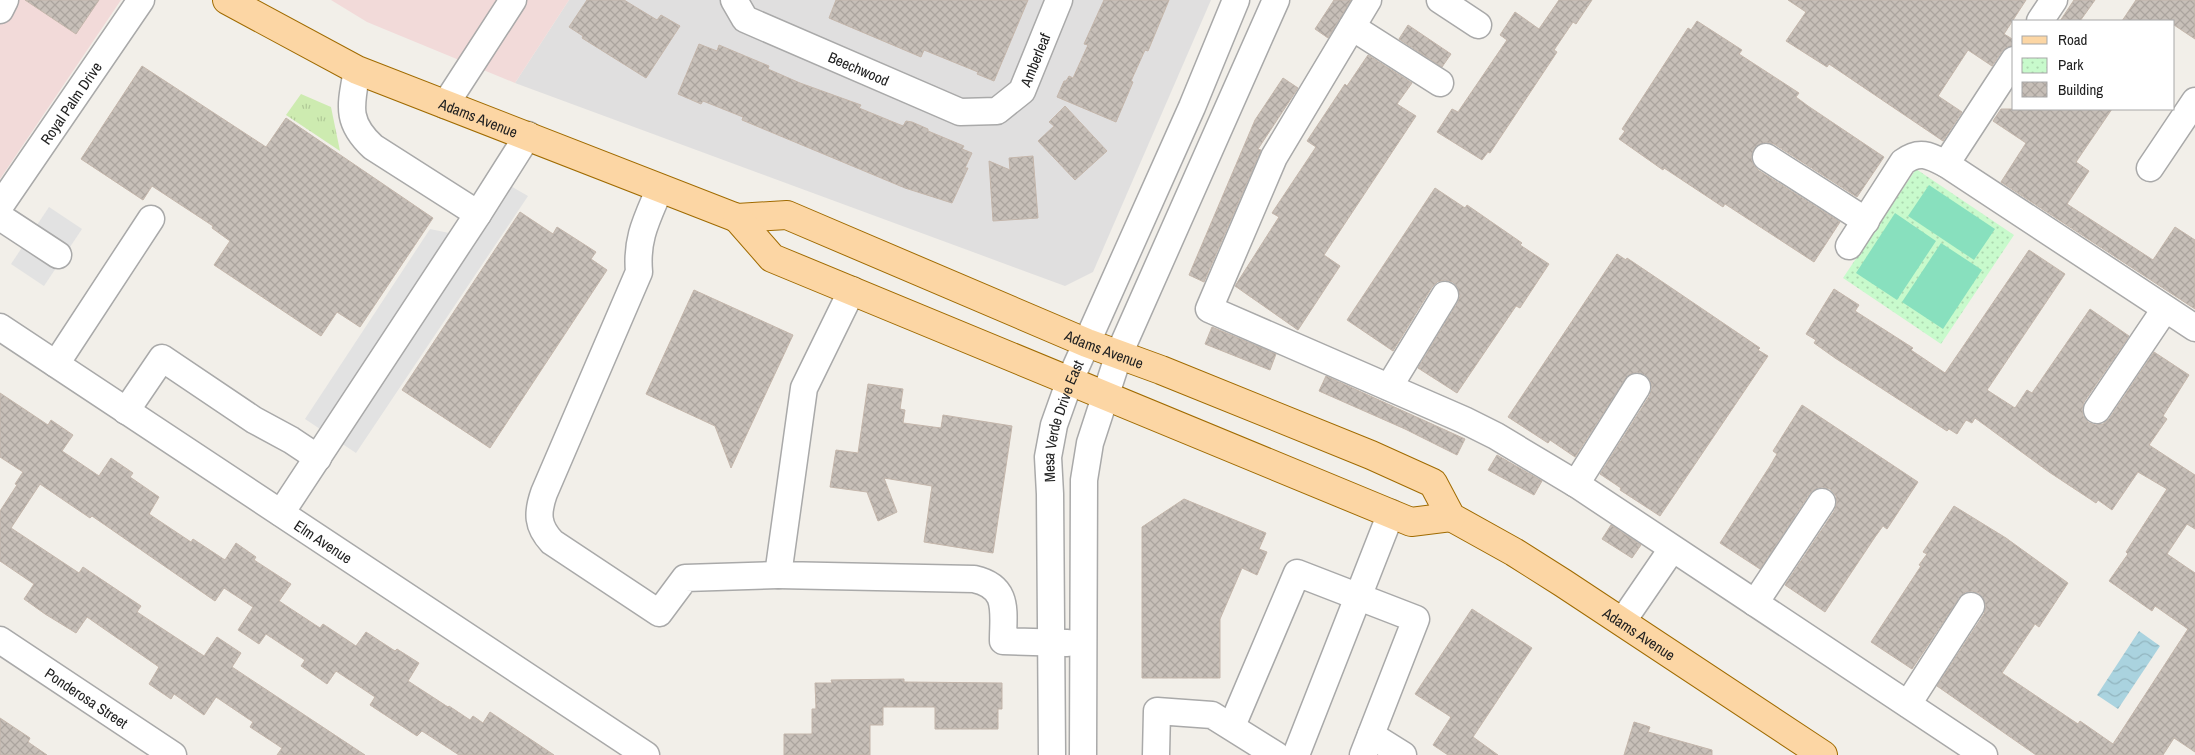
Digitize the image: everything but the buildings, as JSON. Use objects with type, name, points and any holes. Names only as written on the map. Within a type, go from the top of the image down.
[{"type":"main road","name":"Adams Avenue","points":[[227,0],[357,70],[737,218],[787,215],[1087,343],[1119,354],[1371,455],[1433,484],[1451,517],[1514,552],[1823,755]]},
{"type":"main road","name":"Adams Avenue","points":[[737,218],[772,258],[1411,522],[1451,517]]},
{"type":"street","points":[[0,10],[5,0]]},
{"type":"street","name":"Royal Palm Drive","points":[[4,195],[141,0]]},
{"type":"street","points":[[445,105],[513,0]]},
{"type":"street","name":"Beechwood","points":[[734,0],[745,19],[960,112],[997,111]]},
{"type":"street","name":"Amberleaf","points":[[997,111],[1022,92],[1059,0]]},
{"type":"street","name":"Mesa Verde Drive East","points":[[1052,755],[1048,457],[1054,425],[1070,380],[1192,107],[1236,0]]},
{"type":"street","name":"Mesa Verde Drive East","points":[[1083,755],[1084,480],[1090,444],[1104,395],[1119,354],[1276,0]]},
{"type":"street","points":[[1368,0],[1274,157],[1210,309],[1464,420],[1496,436],[1576,484],[1984,755]]},
{"type":"street","points":[[1440,0],[1478,24]]},
{"type":"street","points":[[2041,20],[2054,0]]},
{"type":"street","points":[[1352,27],[1440,84]]},
{"type":"street","points":[[1946,164],[2012,63]]},
{"type":"street","points":[[357,70],[351,105],[352,116],[363,138],[373,147],[478,214]]},
{"type":"street","points":[[2150,168],[2195,101]]},
{"type":"street","points":[[282,513],[528,135]]},
{"type":"street","points":[[1849,246],[1903,162],[1910,157],[1920,154],[1930,155],[2195,328]]},
{"type":"street","points":[[1766,157],[1866,221]]},
{"type":"street","points":[[660,188],[639,238],[637,256],[639,272],[544,493],[540,506],[540,524],[543,533],[552,542],[659,613],[678,584],[685,578],[778,575],[974,579],[986,582],[994,587],[1000,595],[1003,603],[1003,641],[1083,644]]},
{"type":"street","points":[[0,217],[58,255]]},
{"type":"street","points":[[56,364],[151,219]]},
{"type":"street","points":[[778,575],[804,388],[852,290]]},
{"type":"street","points":[[1389,387],[1445,295]]},
{"type":"street","points":[[2097,410],[2165,308]]},
{"type":"street","name":"Elm Avenue","points":[[0,327],[646,755]]},
{"type":"street","points":[[126,410],[162,358],[254,420],[291,440],[318,458]]},
{"type":"street","points":[[1576,484],[1637,387]]},
{"type":"street","points":[[1756,603],[1822,502]]},
{"type":"street","points":[[1296,755],[1391,513]]},
{"type":"street","points":[[1622,622],[1672,548]]},
{"type":"street","points":[[1232,726],[1297,573],[1416,619],[1367,745],[1403,755]]},
{"type":"street","points":[[1908,704],[1971,606]]},
{"type":"street","name":"Ponderosa Street","points":[[0,640],[173,755]]},
{"type":"street","points":[[1156,755],[1157,711],[1212,715],[1276,755]]},
{"type":"shaded area","points":[[0,0],[121,0],[0,179]]},
{"type":"shaded area","points":[[331,0],[569,0],[515,83],[367,22]]},
{"type":"shaded area","points":[[569,0],[1211,0],[1093,272],[1065,286],[515,83]]},
{"type":"shaded area","points":[[488,173],[528,196],[356,453],[305,419],[430,229],[449,233]]},
{"type":"shaded area","points":[[49,207],[82,229],[44,286],[11,264]]},
{"type":"green space","points":[[301,94],[331,107],[340,151],[286,115]]},
{"type":"green space","points":[[1916,169],[2014,235],[1941,344],[1843,278]]},
{"type":"green space","points":[[1929,185],[1995,229],[1974,260],[1908,216]]},
{"type":"green space","points":[[1895,213],[1936,241],[1897,300],[1856,273]]},
{"type":"green space","points":[[1941,243],[1982,270],[1943,329],[1902,302]]},
{"type":"water","points":[[2139,631],[2160,646],[2118,709],[2097,695]]}]
